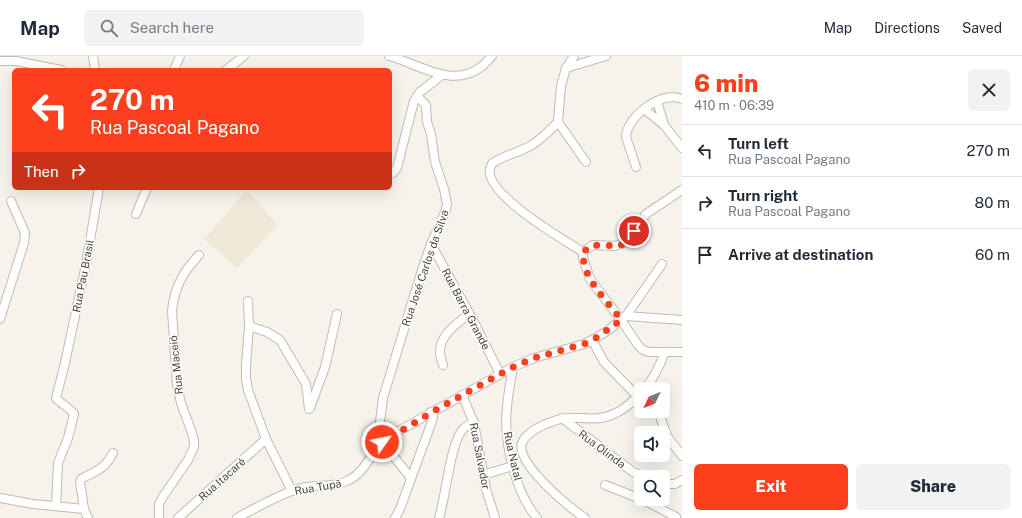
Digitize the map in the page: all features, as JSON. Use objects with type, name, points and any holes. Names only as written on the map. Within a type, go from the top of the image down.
[{"type":"street","points":[[94,56],[95,68]]},
{"type":"street","points":[[175,68],[180,56]]},
{"type":"street","points":[[229,68],[244,56]]},
{"type":"street","points":[[389,56],[442,75],[456,76],[470,74],[482,67],[492,56]]},
{"type":"street","points":[[574,56],[566,68],[561,86],[558,122],[586,162]]},
{"type":"street","points":[[566,68],[606,56]]},
{"type":"street","points":[[0,61],[16,61],[31,67],[41,68]]},
{"type":"street","points":[[392,173],[397,168],[414,101],[428,84],[442,75]]},
{"type":"street","name":"Rua José Carlos da Silva","points":[[382,442],[379,429],[383,398],[431,244],[446,210],[447,198],[435,162],[431,134],[427,122],[426,105],[417,96]]},
{"type":"street","points":[[636,167],[629,148],[626,132],[629,124],[634,117],[644,109],[663,98],[671,97],[682,99]]},
{"type":"street","points":[[657,101],[664,125]]},
{"type":"street","points":[[644,109],[664,125],[682,148]]},
{"type":"street","points":[[558,122],[536,142],[492,164],[490,178],[494,186],[519,210],[583,252]]},
{"type":"street","name":"Rua Pau Brasil","points":[[56,506],[58,463],[68,438],[74,414],[70,408],[59,402],[56,398],[65,364],[86,264],[98,190]]},
{"type":"street","points":[[136,214],[146,190]]},
{"type":"street","points":[[583,252],[593,245],[615,246],[624,243],[646,214],[682,190]]},
{"type":"street","points":[[0,319],[24,243],[25,233],[11,200]]},
{"type":"street","name":"Rua Barra Grande","points":[[431,244],[500,374]]},
{"type":"street","points":[[583,252],[583,258],[590,279],[624,318],[638,345],[643,350],[649,352],[682,352]]},
{"type":"street","name":"Rua Maceió","points":[[159,518],[162,498],[188,460],[194,447],[193,437],[183,410],[177,385],[172,311],[173,301],[182,277],[188,266],[199,255]]},
{"type":"street","name":"Rua Tupã","points":[[237,518],[292,491],[303,488],[339,484],[349,480],[362,470],[382,442],[432,412],[513,367],[534,358],[572,348],[592,340],[624,318],[662,264]]},
{"type":"street","points":[[248,301],[249,326],[246,379],[251,402],[266,439],[292,491]]},
{"type":"street","points":[[249,326],[267,332],[280,340],[306,384],[309,408],[325,367],[337,314]]},
{"type":"street","points":[[443,365],[440,352],[448,331],[469,314]]},
{"type":"street","points":[[624,318],[682,320]]},
{"type":"street","points":[[592,340],[604,362],[634,390]]},
{"type":"street","points":[[651,382],[665,352]]},
{"type":"street","name":"Rua Natal","points":[[513,367],[507,407],[507,441],[517,480],[529,507],[537,518]]},
{"type":"street","name":"Rua Salvador","points":[[462,395],[474,423],[486,489],[495,518]]},
{"type":"street","points":[[585,518],[561,500],[545,484],[529,464],[522,450],[522,443],[526,437],[537,428],[554,420],[562,418],[600,418],[625,409],[634,400]]},
{"type":"street","points":[[395,518],[432,424],[432,412]]},
{"type":"street","name":"Rua Olinda","points":[[562,418],[634,472]]},
{"type":"street","points":[[661,418],[667,436],[682,456]]},
{"type":"street","points":[[440,518],[455,448],[464,429],[474,423]]},
{"type":"street","name":"Rua Itacaré","points":[[178,518],[266,439]]},
{"type":"street","points":[[382,442],[411,478]]},
{"type":"street","points":[[88,518],[84,509],[80,486],[81,479],[102,468],[108,462],[113,453]]},
{"type":"street","points":[[483,475],[513,466]]},
{"type":"street","points":[[670,484],[675,484],[682,480]]},
{"type":"street","points":[[605,485],[634,496]]},
{"type":"street","points":[[0,498],[33,504],[84,509]]},
{"type":"street","points":[[655,506],[676,517]]},
{"type":"shaded area","points":[[247,190],[278,225],[237,268],[204,239]]},
{"type":"route","points":[[382,442],[388,437],[513,367],[546,354],[584,344],[610,329],[621,320],[590,279],[583,258],[583,252],[593,245],[620,246],[634,231]]}]
